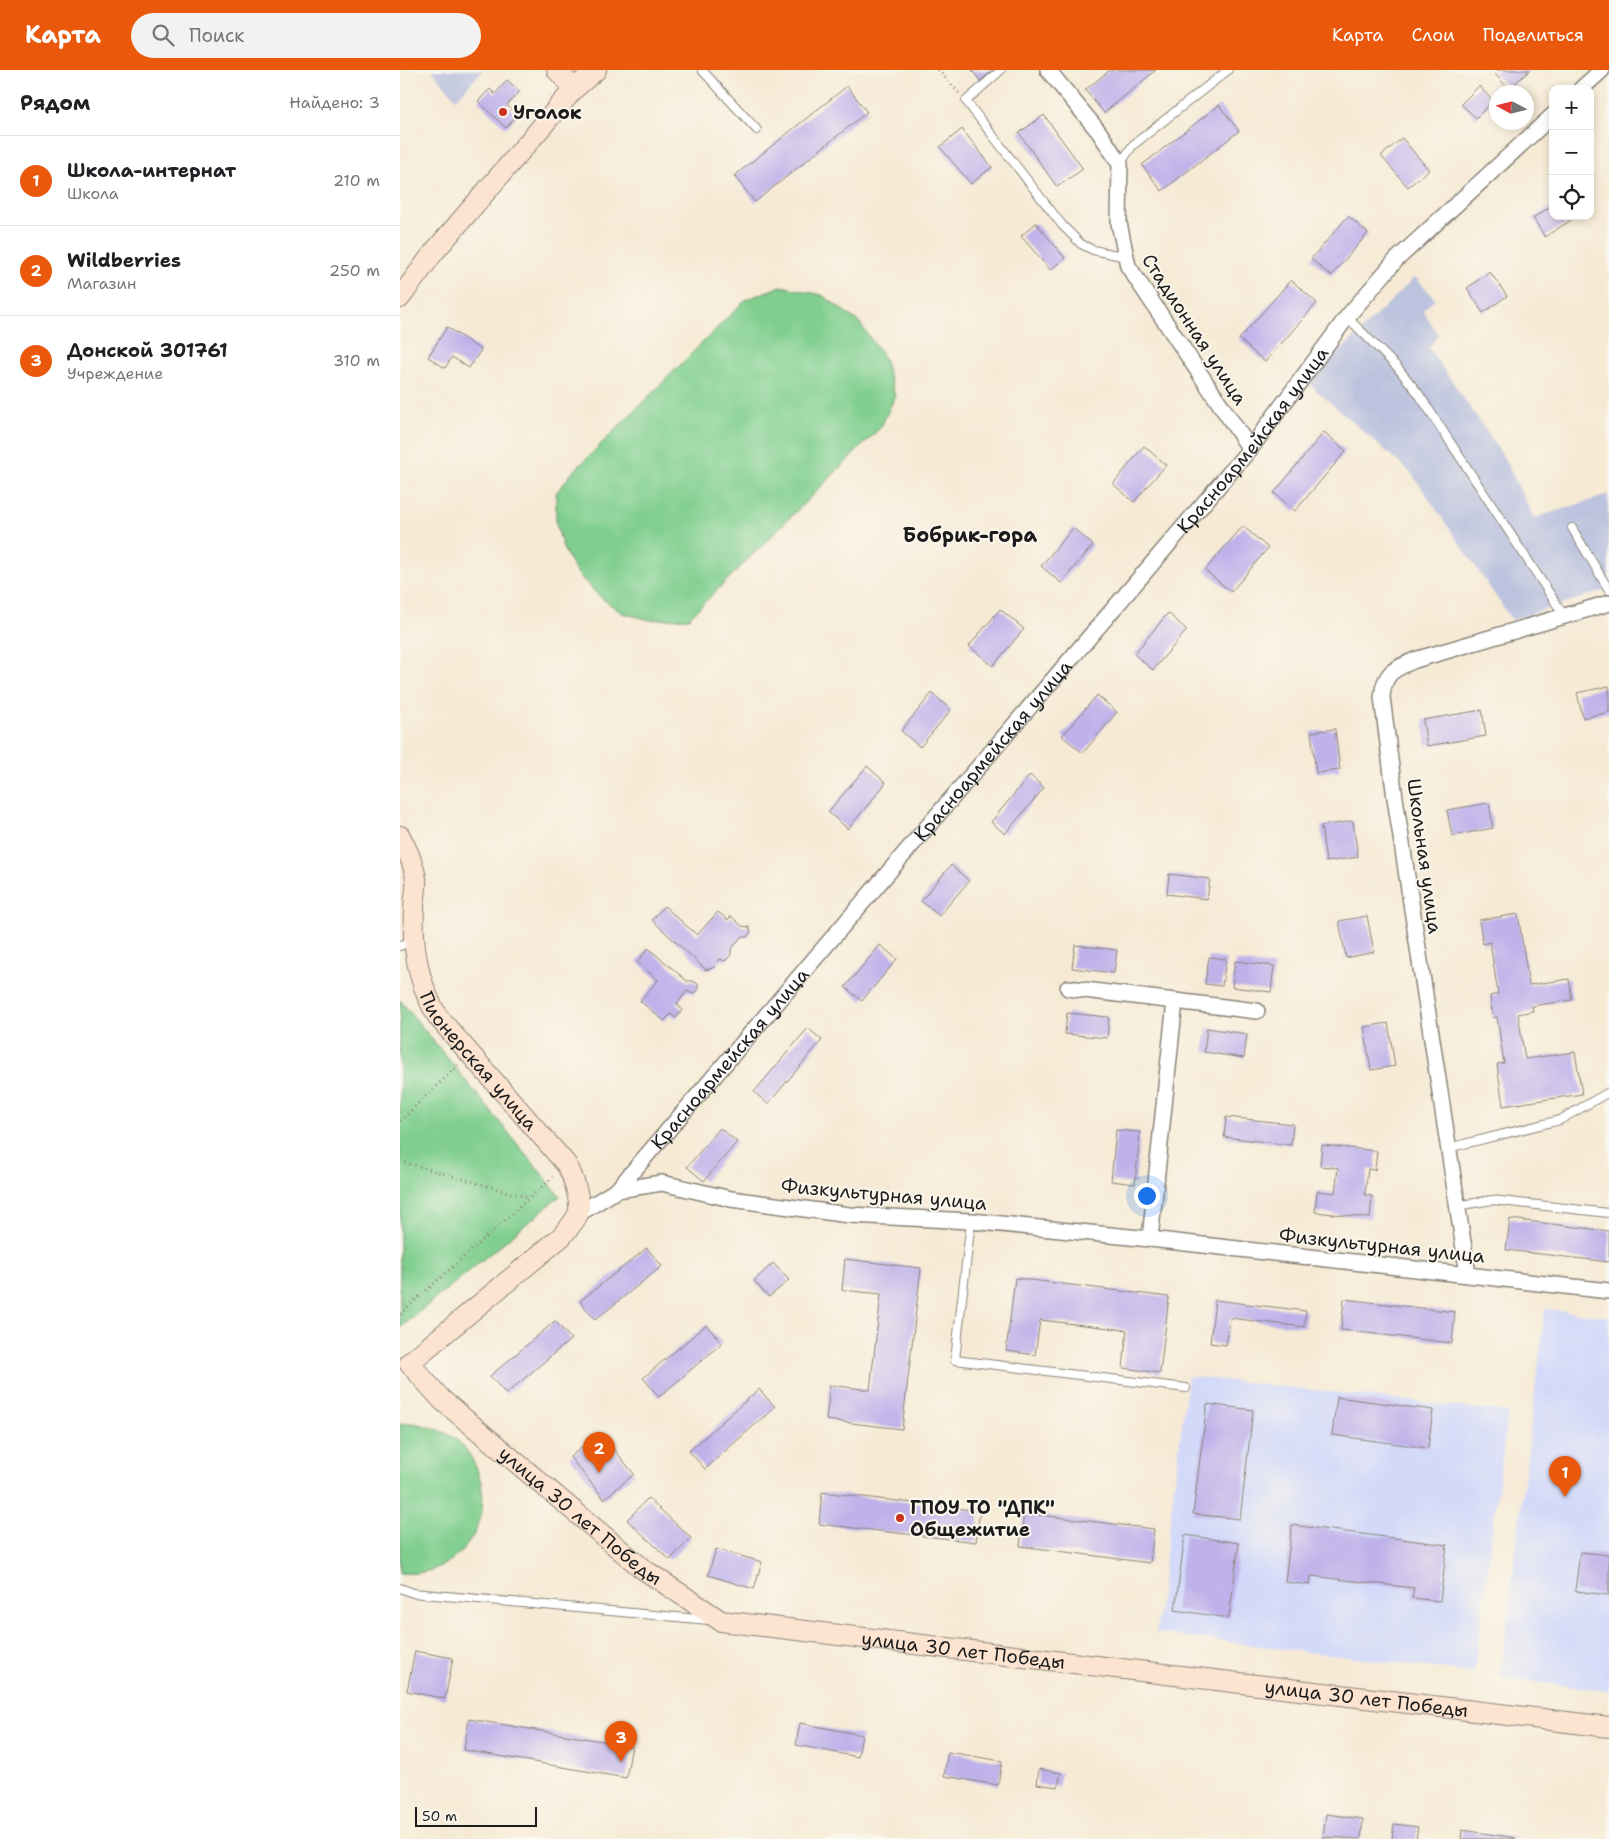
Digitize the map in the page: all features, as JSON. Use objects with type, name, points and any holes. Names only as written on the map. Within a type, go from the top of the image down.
[{"type":"main road","points":[[557,70],[574,88]]},
{"type":"main road","points":[[400,298],[434,252],[574,88],[596,70]]},
{"type":"main road","name":"Пионерская улица","points":[[400,836],[409,854],[416,880],[407,942],[429,1002],[438,1017],[566,1164],[573,1176],[576,1188],[578,1214]]},
{"type":"main road","name":"Красноармейская улица","points":[[407,1365],[561,1237],[578,1214]]},
{"type":"main road","name":"улица 30 лет Победы","points":[[407,1365],[442,1400],[643,1569],[721,1621],[1609,1727]]},
{"type":"street","points":[[1048,70],[1099,132],[1120,164]]},
{"type":"street","points":[[1585,85],[1602,70]]},
{"type":"street","name":"Красноармейская улица","points":[[578,1214],[616,1190],[1250,449],[1347,317],[1396,260],[1549,119]]},
{"type":"street","name":"Стадионная улица","points":[[1120,164],[1119,223],[1128,266],[1250,449]]},
{"type":"street","name":"Школьная улица","points":[[1468,1275],[1395,798],[1382,697],[1383,684],[1390,674],[1399,667],[1415,660],[1609,603]]},
{"type":"street","points":[[1068,988],[1258,1011]]},
{"type":"street","points":[[1150,1239],[1175,1001]]},
{"type":"street","name":"Физкультурная улица","points":[[616,1190],[662,1183],[731,1199],[849,1215],[971,1221],[1150,1239],[1609,1291]]},
{"type":"lane","points":[[702,70],[756,130]]},
{"type":"lane","points":[[1001,70],[966,101],[1062,225],[1081,244],[1094,250],[1126,258]]},
{"type":"lane","points":[[1120,164],[1133,145],[1228,70]]},
{"type":"lane","points":[[1347,317],[1397,367],[1418,393],[1564,617]]},
{"type":"lane","points":[[1572,528],[1609,590]]},
{"type":"lane","points":[[1448,1148],[1560,1120],[1609,1092]]},
{"type":"lane","points":[[1457,1206],[1492,1200],[1609,1213]]},
{"type":"lane","points":[[971,1221],[955,1360],[1186,1388]]},
{"type":"lane","points":[[400,1588],[413,1593],[721,1621]]},
{"type":"path","points":[[938,70],[966,101]]},
{"type":"path","points":[[400,1122],[470,1054]]},
{"type":"path","points":[[400,1161],[529,1199]]},
{"type":"path","points":[[400,1314],[566,1164]]},
{"type":"shaded area","points":[[432,70],[483,70],[456,99]]},
{"type":"shaded area","points":[[1415,277],[1435,299],[1423,310],[1438,335],[1429,348],[1502,454],[1534,518],[1608,495],[1609,589],[1512,620],[1412,474],[1308,383]]},
{"type":"shaded area","points":[[1545,1309],[1609,1317],[1609,1691],[1500,1678]]},
{"type":"shaded area","points":[[1188,1376],[1508,1412],[1474,1673],[1156,1633]]},
{"type":"green space","points":[[781,286],[822,295],[859,322],[884,358],[895,396],[881,427],[689,618],[650,620],[622,613],[599,596],[576,572],[563,548],[556,523],[556,493],[571,474],[745,300]]},
{"type":"green space","points":[[400,1000],[560,1196],[400,1328]]},
{"type":"green space","points":[[412,1423],[442,1431],[453,1437],[464,1448],[478,1473],[482,1492],[482,1511],[476,1529],[467,1545],[454,1558],[438,1567],[420,1573],[400,1573],[400,1424]]},
{"type":"building","points":[[972,70],[994,70],[980,81]]},
{"type":"building","points":[[1110,70],[1156,70],[1104,113],[1085,90]]},
{"type":"building","points":[[1497,70],[1530,70],[1513,85],[1505,85],[1494,73]]},
{"type":"building","points":[[507,80],[520,91],[507,105],[517,115],[506,128],[478,101],[490,89],[495,94]]},
{"type":"building","points":[[847,86],[867,112],[755,202],[734,176]]},
{"type":"building","points":[[1479,86],[1489,97],[1489,105],[1476,118],[1461,104]]},
{"type":"building","points":[[1219,105],[1239,131],[1162,191],[1142,165]]},
{"type":"building","points":[[1044,115],[1083,169],[1057,187],[1019,133]]},
{"type":"building","points":[[962,129],[992,167],[971,184],[940,147]]},
{"type":"building","points":[[1402,138],[1429,170],[1408,187],[1381,156]]},
{"type":"building","points":[[1549,208],[1549,220],[1571,220],[1545,237],[1533,218]]},
{"type":"building","points":[[1348,216],[1368,233],[1331,276],[1311,259]]},
{"type":"building","points":[[1036,223],[1065,258],[1050,270],[1021,236]]},
{"type":"building","points":[[1490,272],[1507,296],[1483,313],[1467,288]]},
{"type":"building","points":[[1291,280],[1317,303],[1265,362],[1239,339]]},
{"type":"building","points":[[447,327],[481,350],[469,368],[452,357],[445,368],[428,357]]},
{"type":"building","points":[[1324,432],[1346,451],[1295,511],[1274,493]]},
{"type":"building","points":[[1144,446],[1166,465],[1134,502],[1113,484]]},
{"type":"building","points":[[1243,526],[1268,548],[1231,592],[1205,570]]},
{"type":"building","points":[[1073,528],[1093,545],[1061,583],[1041,566]]},
{"type":"building","points":[[1000,609],[1024,629],[993,666],[969,646]]},
{"type":"building","points":[[1168,613],[1187,630],[1153,670],[1134,654]]},
{"type":"building","points":[[1609,686],[1609,712],[1583,718],[1577,693]]},
{"type":"building","points":[[932,693],[951,710],[920,747],[901,731]]},
{"type":"building","points":[[1097,695],[1117,712],[1083,753],[1062,736]]},
{"type":"building","points":[[1482,710],[1486,736],[1427,746],[1423,720]]},
{"type":"building","points":[[1335,729],[1340,770],[1316,773],[1311,732]]},
{"type":"building","points":[[867,766],[886,783],[848,829],[828,812]]},
{"type":"building","points":[[1030,775],[1044,788],[1005,834],[991,822]]},
{"type":"building","points":[[1489,803],[1493,828],[1452,836],[1447,810]]},
{"type":"building","points":[[1353,821],[1358,857],[1326,862],[1321,826]]},
{"type":"building","points":[[951,865],[969,881],[939,916],[921,901]]},
{"type":"building","points":[[1169,874],[1210,879],[1207,899],[1167,894]]},
{"type":"building","points":[[664,906],[697,935],[718,912],[728,920],[731,916],[742,926],[749,927],[751,932],[747,937],[741,937],[731,950],[731,955],[725,961],[720,959],[715,967],[706,970],[652,920]]},
{"type":"building","points":[[1518,914],[1529,985],[1569,979],[1572,1000],[1532,1006],[1533,1011],[1518,1014],[1525,1059],[1575,1052],[1582,1094],[1503,1106],[1497,1064],[1504,1063],[1497,1017],[1493,1018],[1490,996],[1498,994],[1490,942],[1483,944],[1479,920]]},
{"type":"building","points":[[1367,916],[1374,952],[1346,958],[1339,921]]},
{"type":"building","points":[[880,945],[897,959],[862,1001],[845,987]]},
{"type":"building","points":[[1075,945],[1117,950],[1114,973],[1072,968]]},
{"type":"building","points":[[648,948],[687,981],[693,981],[698,984],[698,989],[693,994],[687,991],[677,1004],[682,1010],[676,1018],[671,1014],[664,1021],[640,1001],[658,980],[637,962]]},
{"type":"building","points":[[1209,957],[1226,959],[1222,986],[1205,984]]},
{"type":"building","points":[[1235,961],[1274,966],[1271,992],[1232,987]]},
{"type":"building","points":[[1067,1013],[1109,1017],[1107,1038],[1065,1034]]},
{"type":"building","points":[[1388,1023],[1395,1066],[1371,1070],[1364,1027]]},
{"type":"building","points":[[808,1028],[822,1040],[768,1104],[754,1092]]},
{"type":"building","points":[[1207,1028],[1247,1034],[1244,1058],[1204,1052]]},
{"type":"building","points":[[1226,1117],[1293,1124],[1291,1145],[1224,1137]]},
{"type":"building","points":[[720,1128],[737,1142],[704,1181],[687,1167]]},
{"type":"building","points":[[1116,1130],[1140,1132],[1135,1184],[1111,1181]]},
{"type":"building","points":[[1322,1145],[1377,1151],[1375,1170],[1368,1169],[1365,1195],[1372,1196],[1370,1218],[1315,1212],[1317,1191],[1335,1193],[1338,1168],[1320,1166]]},
{"type":"building","points":[[1510,1219],[1609,1231],[1609,1262],[1506,1250]]},
{"type":"building","points":[[647,1248],[662,1266],[595,1320],[580,1301]]},
{"type":"building","points":[[845,1259],[921,1268],[902,1429],[826,1420],[830,1385],[870,1390],[881,1294],[842,1290]]},
{"type":"building","points":[[773,1263],[789,1280],[769,1297],[754,1281]]},
{"type":"building","points":[[1015,1278],[1169,1297],[1160,1373],[1123,1368],[1127,1330],[1040,1320],[1035,1355],[1006,1351]]},
{"type":"building","points":[[1344,1299],[1455,1312],[1452,1343],[1341,1330]]},
{"type":"building","points":[[1215,1300],[1306,1311],[1304,1327],[1230,1318],[1226,1345],[1210,1343]]},
{"type":"building","points":[[555,1321],[571,1339],[506,1394],[490,1376]]},
{"type":"building","points":[[706,1325],[722,1343],[659,1397],[643,1378]]},
{"type":"building","points":[[759,1389],[775,1407],[705,1469],[689,1451]]},
{"type":"building","points":[[1337,1397],[1433,1410],[1428,1448],[1332,1435]]},
{"type":"building","points":[[1207,1404],[1253,1410],[1240,1519],[1193,1514]]},
{"type":"building","points":[[600,1432],[634,1474],[604,1499],[570,1457]]},
{"type":"building","points":[[822,1492],[980,1511],[976,1542],[819,1524]]},
{"type":"building","points":[[648,1498],[691,1538],[670,1560],[627,1520]]},
{"type":"building","points":[[1024,1513],[1154,1529],[1150,1563],[1020,1546]]},
{"type":"building","points":[[1292,1525],[1447,1545],[1440,1601],[1412,1598],[1414,1588],[1311,1576],[1310,1585],[1285,1582]]},
{"type":"building","points":[[1185,1535],[1239,1543],[1229,1618],[1175,1610]]},
{"type":"building","points":[[716,1549],[762,1562],[754,1589],[708,1575]]},
{"type":"building","points":[[1580,1552],[1609,1555],[1609,1595],[1575,1591]]},
{"type":"building","points":[[415,1651],[453,1658],[445,1699],[407,1691]]},
{"type":"building","points":[[469,1719],[632,1746],[626,1778],[464,1750]]},
{"type":"building","points":[[800,1723],[862,1735],[858,1757],[796,1745]]},
{"type":"building","points":[[948,1752],[1002,1761],[998,1785],[944,1776]]},
{"type":"building","points":[[1039,1769],[1061,1773],[1058,1787],[1037,1784]]},
{"type":"building","points":[[1326,1814],[1363,1819],[1361,1839],[1323,1837]]},
{"type":"building","points":[[1394,1824],[1418,1827],[1416,1839],[1392,1839]]},
{"type":"building","points":[[1462,1830],[1516,1838],[1461,1839]]},
{"type":"place","name":"Уголок","points":[[503,112]]},
{"type":"place","name":"Wildberries","points":[[599,1473]]},
{"type":"place","name":"Школа-интернат","points":[[1565,1497]]},
{"type":"place","name":"ГПОУ ТО \"ДПК\" Общежитие","points":[[900,1518]]},
{"type":"place","name":"Донской 301761","points":[[621,1762]]},
{"type":"district","name":"Бобрик-гора","points":[[970,535]]}]
